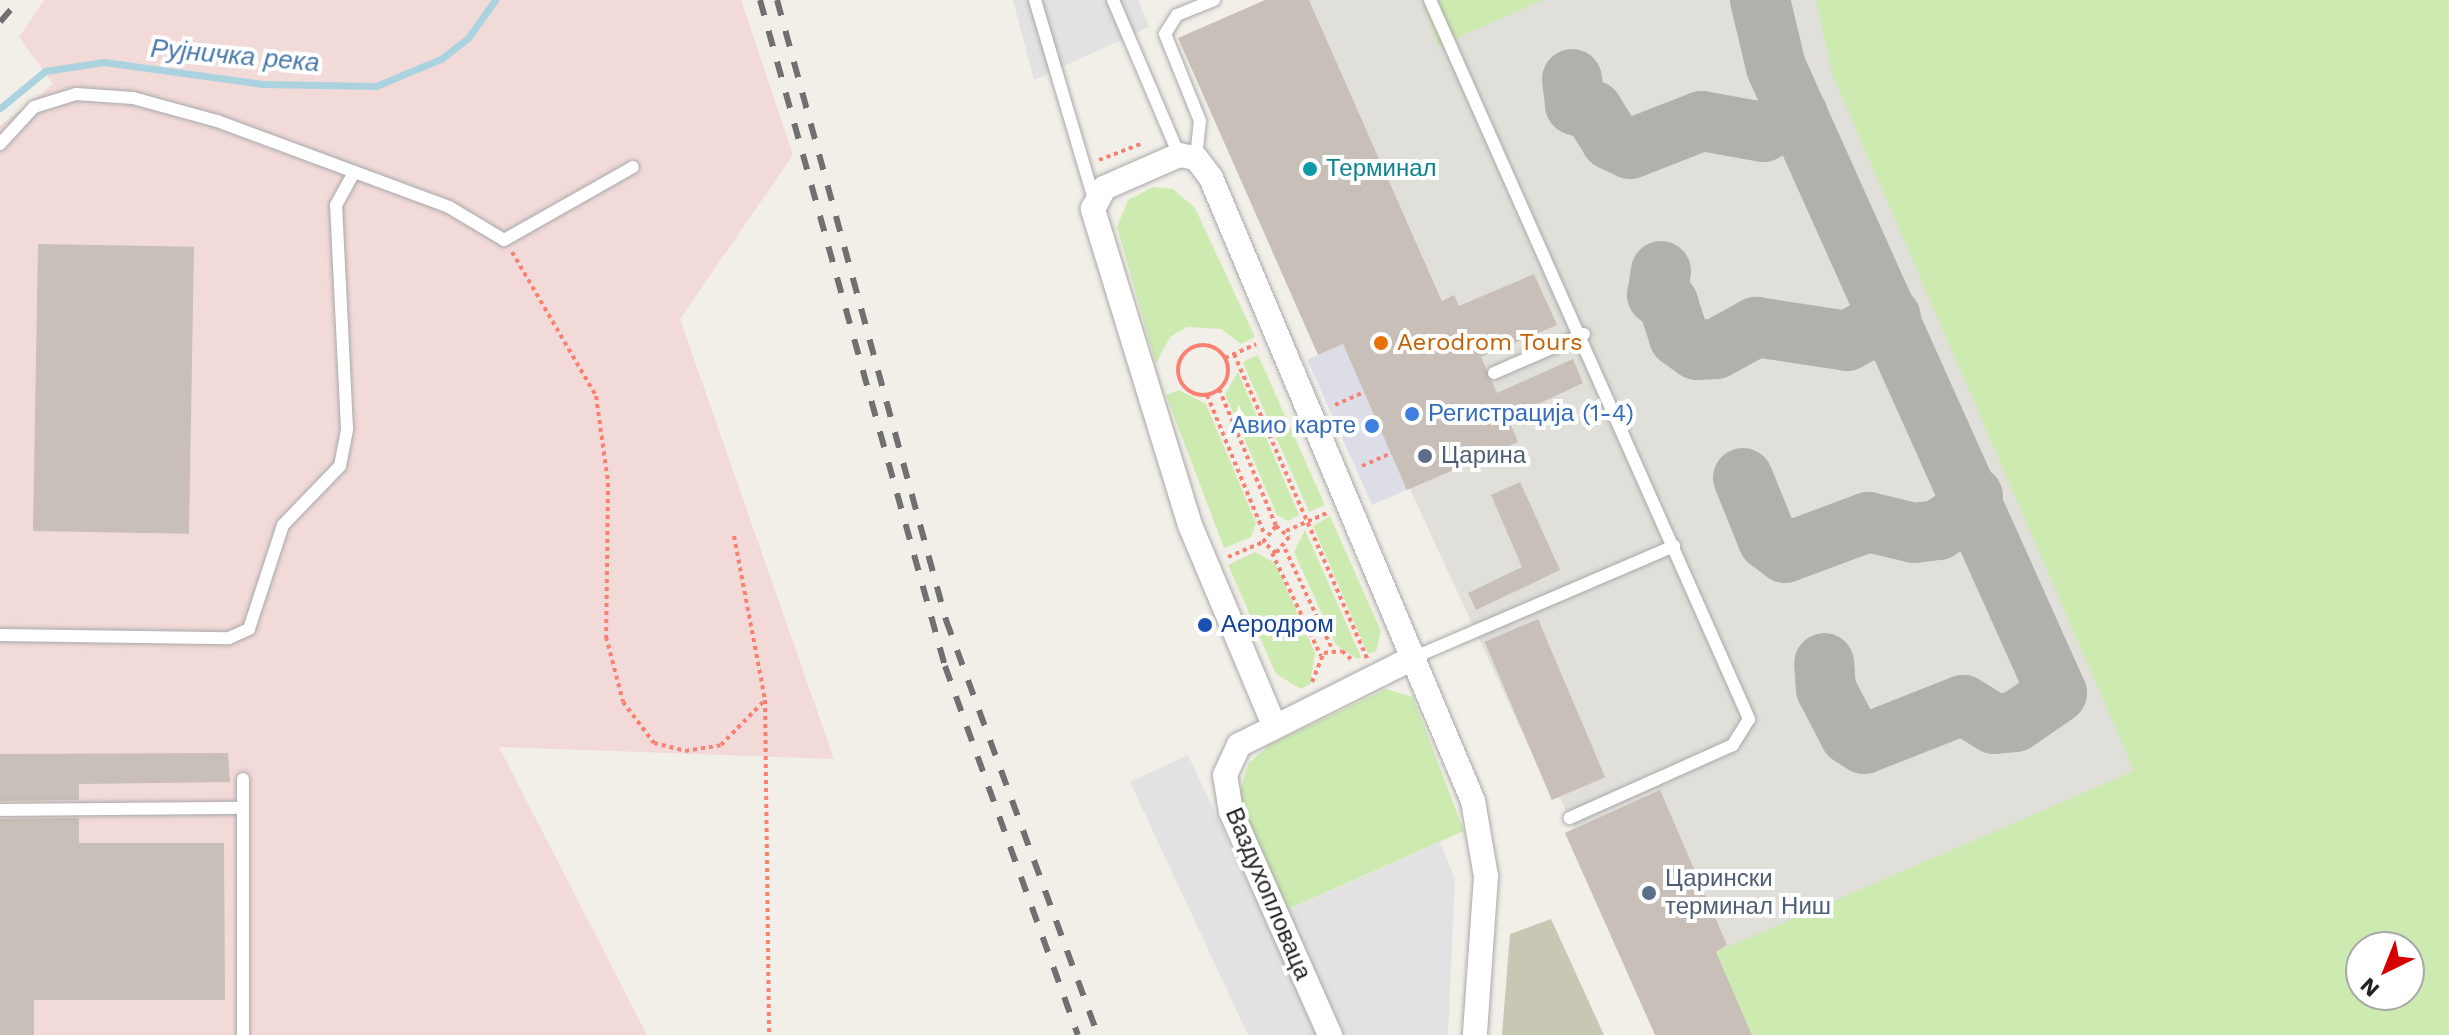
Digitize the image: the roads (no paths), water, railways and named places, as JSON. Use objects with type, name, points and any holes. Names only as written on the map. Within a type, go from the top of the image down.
[{"type":"street","points":[[1274,725],[1190,525],[1094,199],[1187,156],[1211,178],[1473,801],[1484,855],[1475,1035]]},
{"type":"street","name":"Ваздухопловаца","points":[[1330,1035],[1226,796],[1234,751],[1274,725],[1415,657]]},
{"type":"lane","points":[[1035,0],[1094,199]]},
{"type":"lane","points":[[1113,0],[1187,156]]},
{"type":"lane","points":[[1187,156],[1200,121],[1165,34],[1177,15],[1214,0]]},
{"type":"lane","points":[[1430,0],[1584,334],[1674,546],[1747,707],[1748,729],[1733,745],[1570,818]]},
{"type":"lane","points":[[0,144],[34,107],[76,94],[133,98],[449,207],[504,240],[633,167]]},
{"type":"lane","points":[[0,635],[229,638],[249,629],[283,525],[340,466],[347,429],[336,205],[354,172]]},
{"type":"lane","points":[[1494,373],[1584,334]]},
{"type":"lane","points":[[1415,657],[1674,546]]},
{"type":"lane","points":[[243,779],[243,1035]]},
{"type":"lane","points":[[0,810],[243,808]]},
{"type":"waterway","name":"Рујничка река","points":[[0,108],[45,71],[104,62],[262,84],[376,86],[441,59],[468,38],[495,0]]},
{"type":"railway","points":[[0,22],[19,0]]},
{"type":"railway","points":[[760,0],[945,666],[1078,1035]]},
{"type":"railway","points":[[777,0],[946,620],[1098,1035]]},
{"type":"place","name":"Терминал","points":[[1310,169]]},
{"type":"place","name":"Aerodrom Tours","points":[[1381,343]]},
{"type":"place","name":"Регистрација (1-4)","points":[[1412,414]]},
{"type":"place","name":"Авио карте","points":[[1372,426]]},
{"type":"place","name":"Царина","points":[[1425,456]]},
{"type":"place","name":"Аеродром","points":[[1205,625]]},
{"type":"place","name":"Царински терминал Ниш","points":[[1649,893]]}]
